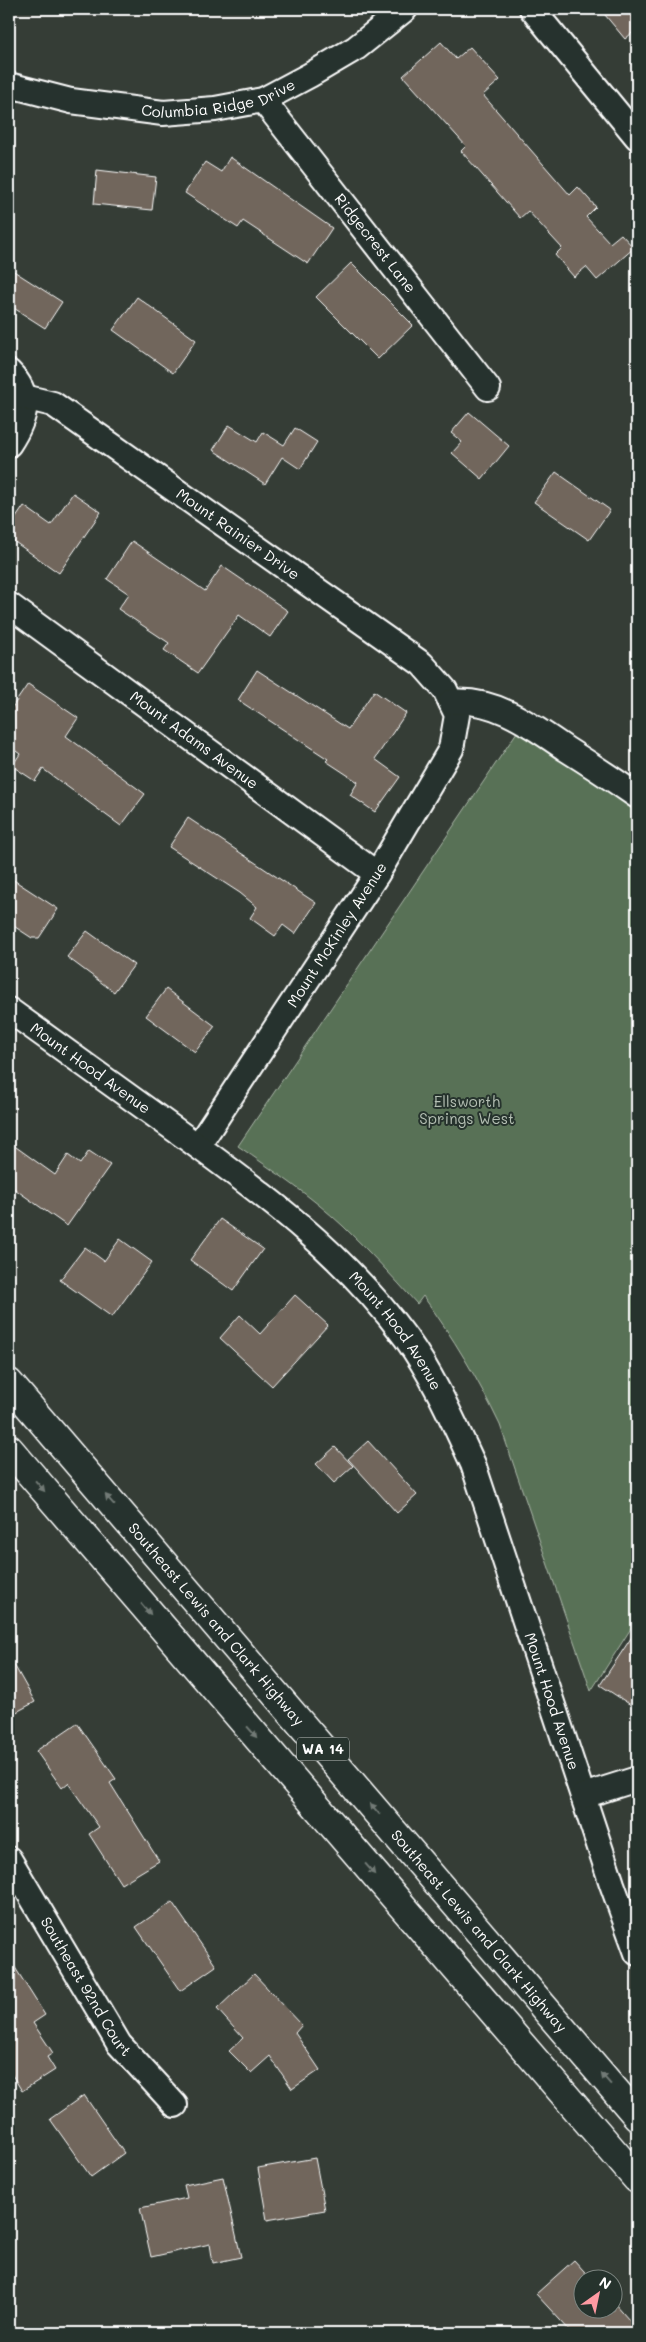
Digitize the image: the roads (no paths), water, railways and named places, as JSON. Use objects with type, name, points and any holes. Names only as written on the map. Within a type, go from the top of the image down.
[{"type":"highway","name":"Southeast Lewis and Clark Highway","points":[[9,1383],[637,2116]]},
{"type":"highway","name":"WA 14","points":[[9,1449],[637,2179]]},
{"type":"street","name":"Columbia Ridge Drive","points":[[9,85],[71,101],[163,113],[215,109],[263,100],[356,48],[405,9]]},
{"type":"street","points":[[532,9],[637,137]]},
{"type":"street","name":"Ridgecrest Lane","points":[[263,100],[488,388]]},
{"type":"street","points":[[9,372],[20,383],[24,397],[25,414],[9,444]]},
{"type":"street","name":"Mount Rainier Drive","points":[[24,397],[53,404],[422,664],[445,690],[454,708]]},
{"type":"street","name":"Mount Adams Avenue","points":[[9,605],[377,874]]},
{"type":"street","points":[[454,708],[467,700],[499,709],[518,717],[637,796]]},
{"type":"street","name":"Mount McKinley Avenue","points":[[198,1146],[377,874],[451,749],[454,708]]},
{"type":"street","name":"Mount Hood Avenue","points":[[9,1010],[283,1209],[331,1252],[367,1289],[406,1338],[446,1405],[473,1464],[637,1953]]},
{"type":"street","points":[[583,1796],[637,1779]]},
{"type":"street","name":"Southeast 92nd Court","points":[[9,1859],[119,2044],[175,2105]]},
{"type":"park label","name":"Ellsworth Springs West","points":[[467,1110]]}]
